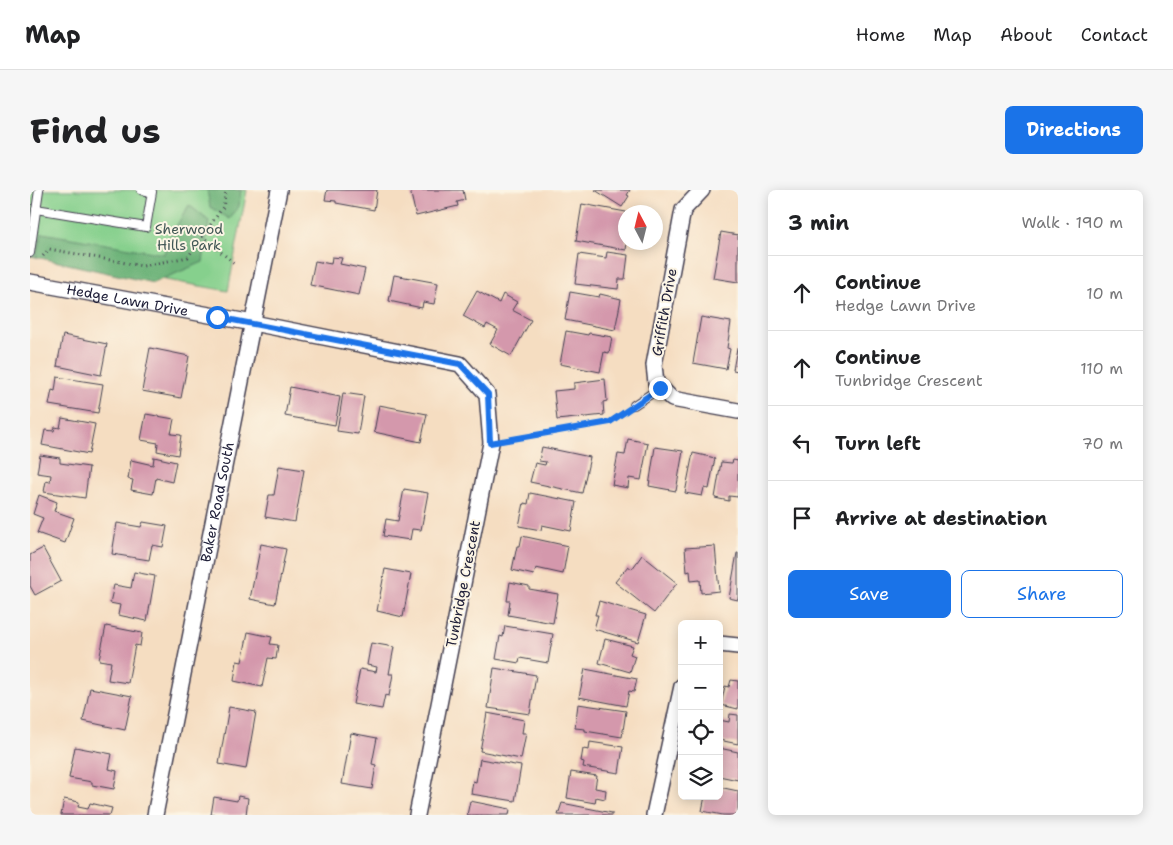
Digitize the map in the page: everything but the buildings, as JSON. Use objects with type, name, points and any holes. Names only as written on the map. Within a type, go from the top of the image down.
[{"type":"street","name":"Baker Road South","points":[[155,815],[279,190]]},
{"type":"street","name":"Griffith Drive","points":[[660,388],[656,383],[654,365],[683,210],[702,190]]},
{"type":"street","name":"Hedge Lawn Drive","points":[[30,282],[252,323]]},
{"type":"street","name":"Tunbridge Crescent","points":[[252,323],[460,364],[488,394],[490,443],[417,815]]},
{"type":"street","points":[[660,388],[672,399],[738,412]]},
{"type":"street","points":[[723,644],[738,646]]},
{"type":"street","points":[[654,815],[678,704]]},
{"type":"lane","points":[[30,253],[39,190]]},
{"type":"lane","points":[[36,209],[146,227],[152,192],[141,190]]},
{"type":"lane","points":[[634,405],[660,388]]},
{"type":"path","points":[[39,261],[49,249],[142,266],[188,257],[223,207],[226,190]]},
{"type":"path","points":[[202,236],[234,263]]},
{"type":"path","points":[[490,443],[610,422],[634,405]]},
{"type":"green space","name":"Sherwood Hills Park","points":[[30,190],[247,190],[228,291],[30,256]]},
{"type":"green space","points":[[207,190],[241,190],[239,206],[230,219],[210,207]]},
{"type":"green space","points":[[189,205],[209,221],[203,262],[153,283],[36,257],[42,233],[164,254],[169,238]]},
{"type":"route","points":[[217,317],[460,364],[488,394],[490,443],[610,422],[660,388]]}]
